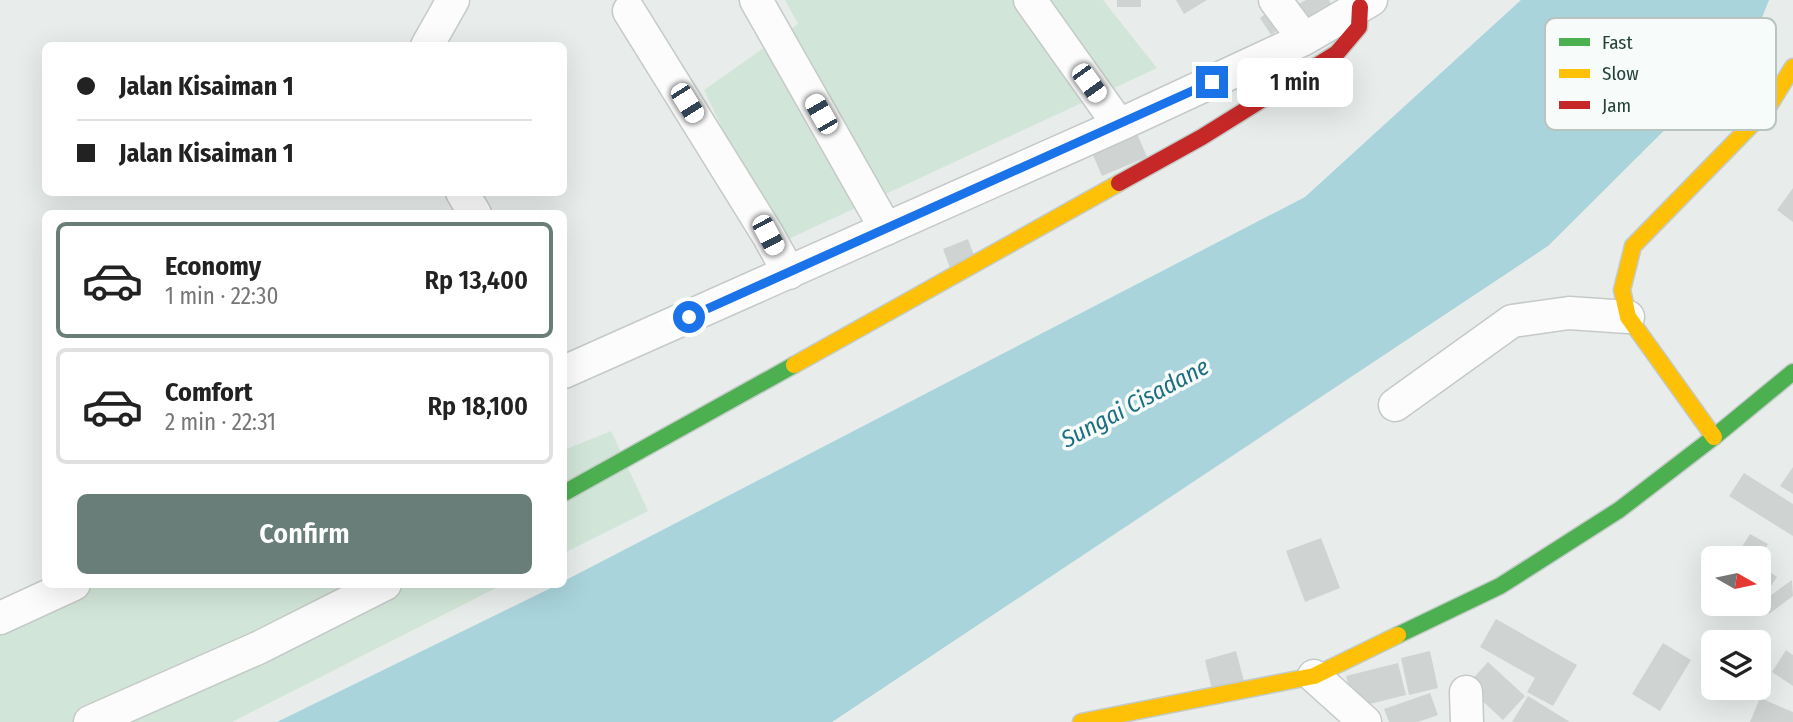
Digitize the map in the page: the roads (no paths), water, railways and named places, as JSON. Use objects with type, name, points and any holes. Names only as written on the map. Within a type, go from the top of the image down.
[{"type":"street","points":[[429,42],[453,0]]},
{"type":"street","points":[[756,0],[886,229]]},
{"type":"street","points":[[1030,0],[1119,125]]},
{"type":"street","points":[[1275,0],[1304,39]]},
{"type":"street","points":[[567,370],[1119,125],[1304,39],[1366,3]]},
{"type":"street","points":[[567,491],[1202,137],[1337,53],[1359,27],[1366,3]]},
{"type":"street","points":[[629,11],[789,273]]},
{"type":"street","points":[[1776,95],[1793,67]]},
{"type":"street","points":[[1714,437],[1628,317],[1622,290],[1633,246],[1747,130]]},
{"type":"street","points":[[1395,405],[1512,321],[1569,313],[1628,317]]},
{"type":"street","points":[[1081,722],[1314,676],[1500,586],[1619,510],[1793,372]]},
{"type":"street","points":[[0,618],[65,588]]},
{"type":"street","points":[[90,722],[258,648],[377,588]]},
{"type":"street","points":[[1314,676],[1365,722]]},
{"type":"water","name":"Sungai Cisadane","points":[[1521,0],[1769,0],[1762,18],[1545,18],[1545,130],[1665,130],[1548,246],[832,722],[277,722],[551,588],[567,588],[567,579],[1305,197]]}]
